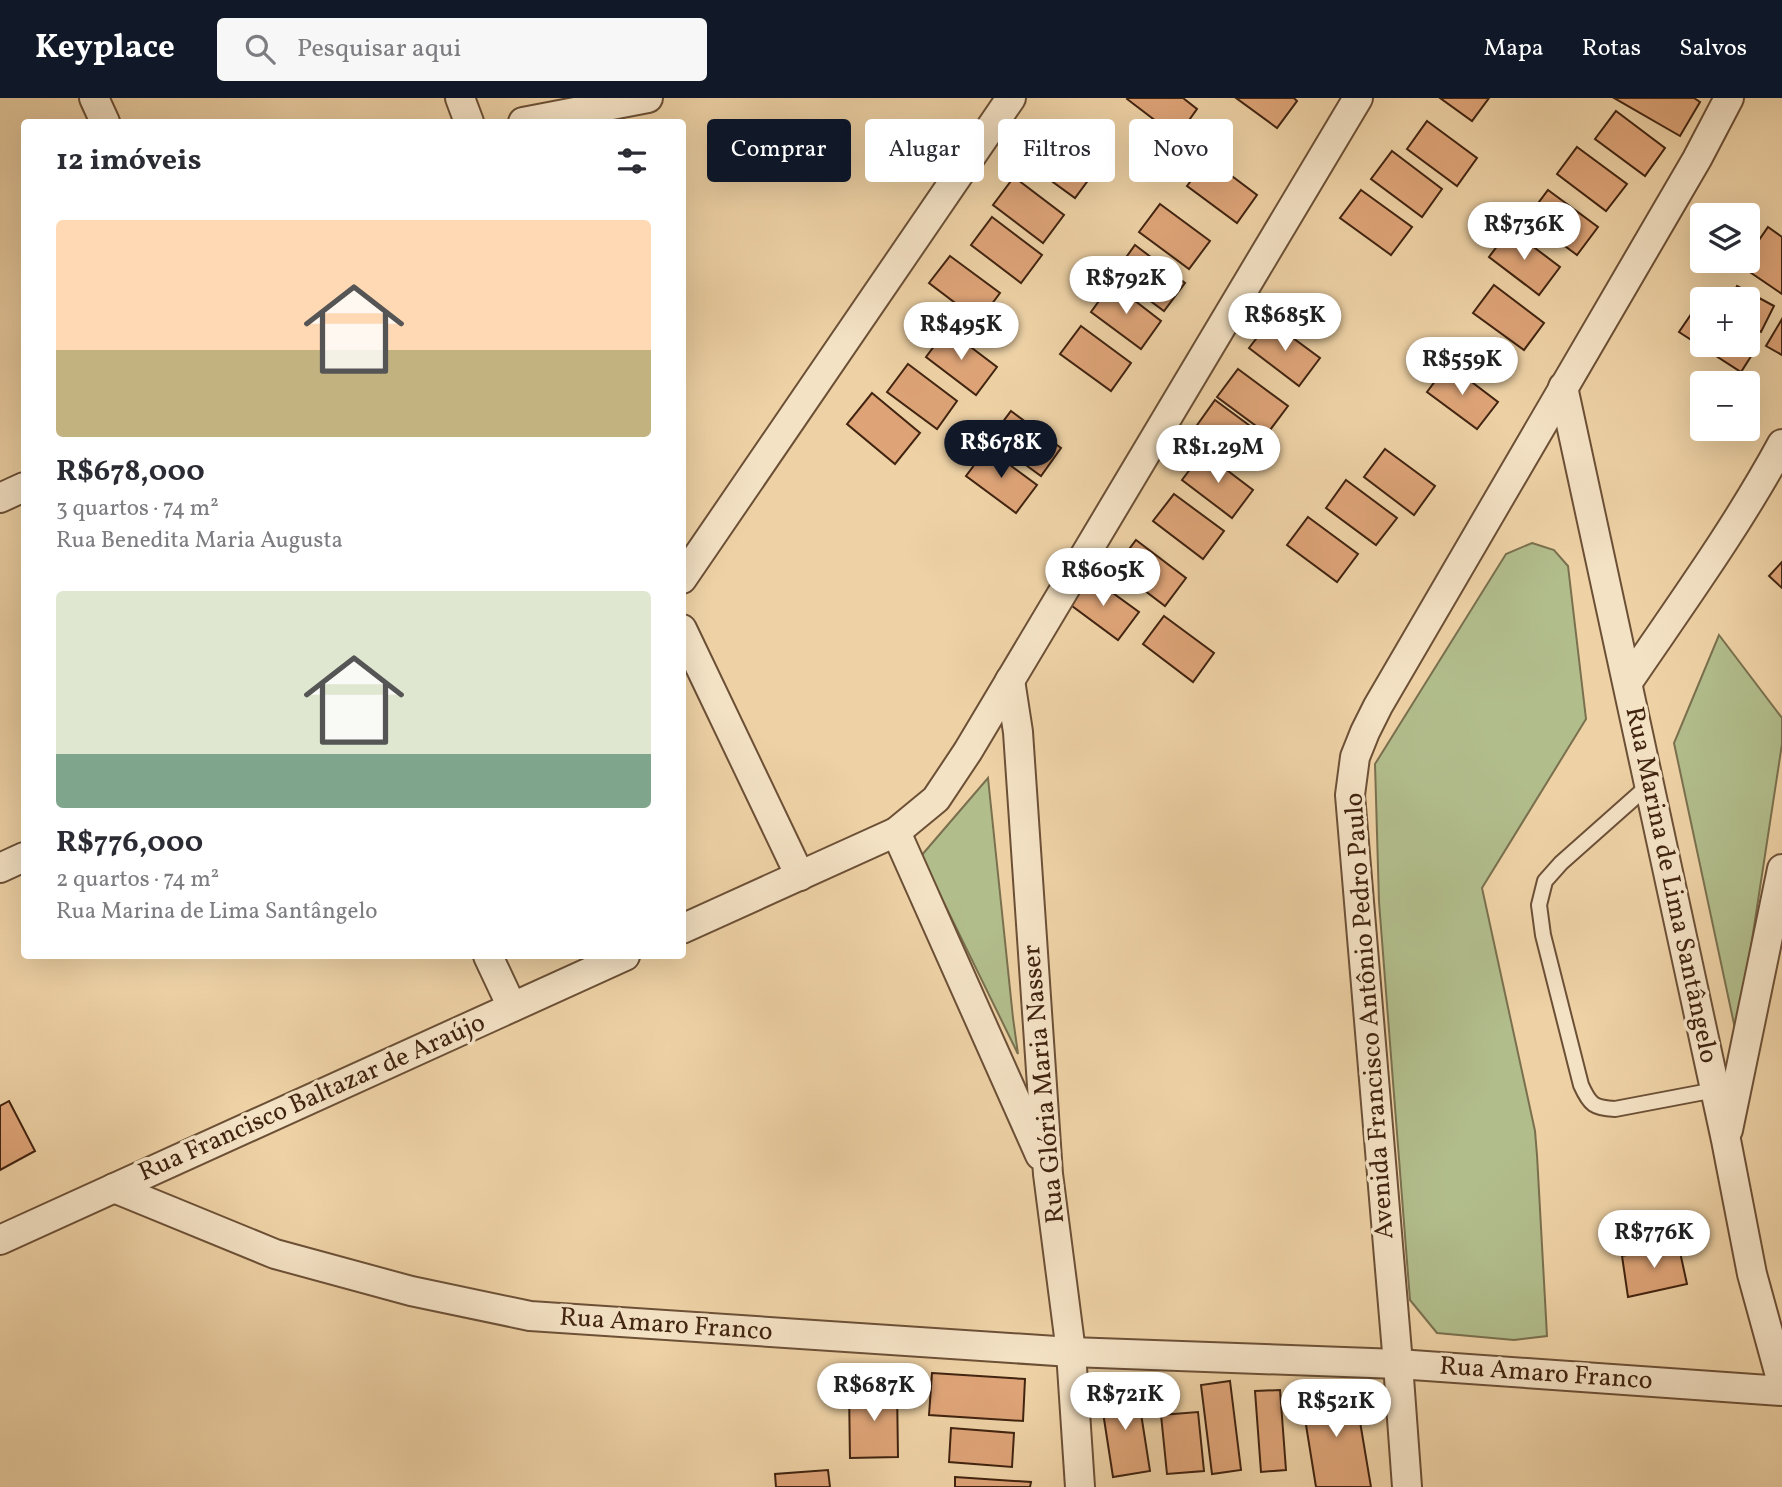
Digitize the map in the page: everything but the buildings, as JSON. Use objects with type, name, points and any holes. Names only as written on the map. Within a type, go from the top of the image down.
[{"type":"street","points":[[94,98],[104,119]]},
{"type":"street","points":[[460,98],[468,119]]},
{"type":"street","points":[[539,119],[648,98]]},
{"type":"street","points":[[686,573],[1011,98]]},
{"type":"street","points":[[686,927],[896,832],[936,799],[968,751],[1358,98]]},
{"type":"street","name":"Avenida Francisco Antônio Pedro Paulo","points":[[1407,1487],[1350,795],[1355,757],[1378,706],[1697,159],[1729,98]]},
{"type":"street","name":"Rua Marina de Lima Santângelo","points":[[1563,387],[1726,1140],[1752,1274],[1782,1383]]},
{"type":"street","points":[[1628,682],[1704,569],[1782,444]]},
{"type":"street","points":[[0,498],[21,488]]},
{"type":"street","points":[[686,637],[800,876]]},
{"type":"street","name":"Rua Glória Maria Nasser","points":[[1010,680],[1018,732],[1048,1174],[1071,1352],[1080,1487]]},
{"type":"street","points":[[896,832],[1048,1174]]},
{"type":"street","points":[[0,868],[21,858]]},
{"type":"street","points":[[1726,1140],[1782,869]]},
{"type":"street","points":[[489,959],[512,1007]]},
{"type":"street","name":"Rua Francisco Baltazar de Araújo","points":[[0,1240],[618,959]]},
{"type":"street","name":"Rua Amaro Franco","points":[[114,1188],[275,1254],[411,1291],[530,1316],[1071,1352],[1398,1364],[1782,1391]]},
{"type":"lane","points":[[1650,784],[1561,863],[1545,881],[1539,905],[1542,934],[1581,1085],[1588,1100],[1598,1108],[1615,1109],[1715,1090]]},
{"type":"green space","points":[[1532,543],[1554,550],[1568,566],[1586,719],[1482,888],[1535,1131],[1537,1155],[1547,1336],[1514,1340],[1437,1333],[1410,1300],[1379,902],[1375,764],[1506,554]]},
{"type":"green space","points":[[1719,635],[1782,718],[1782,744],[1737,1038],[1674,743]]},
{"type":"green space","points":[[988,778],[1013,1018],[1018,1054],[921,856]]}]
